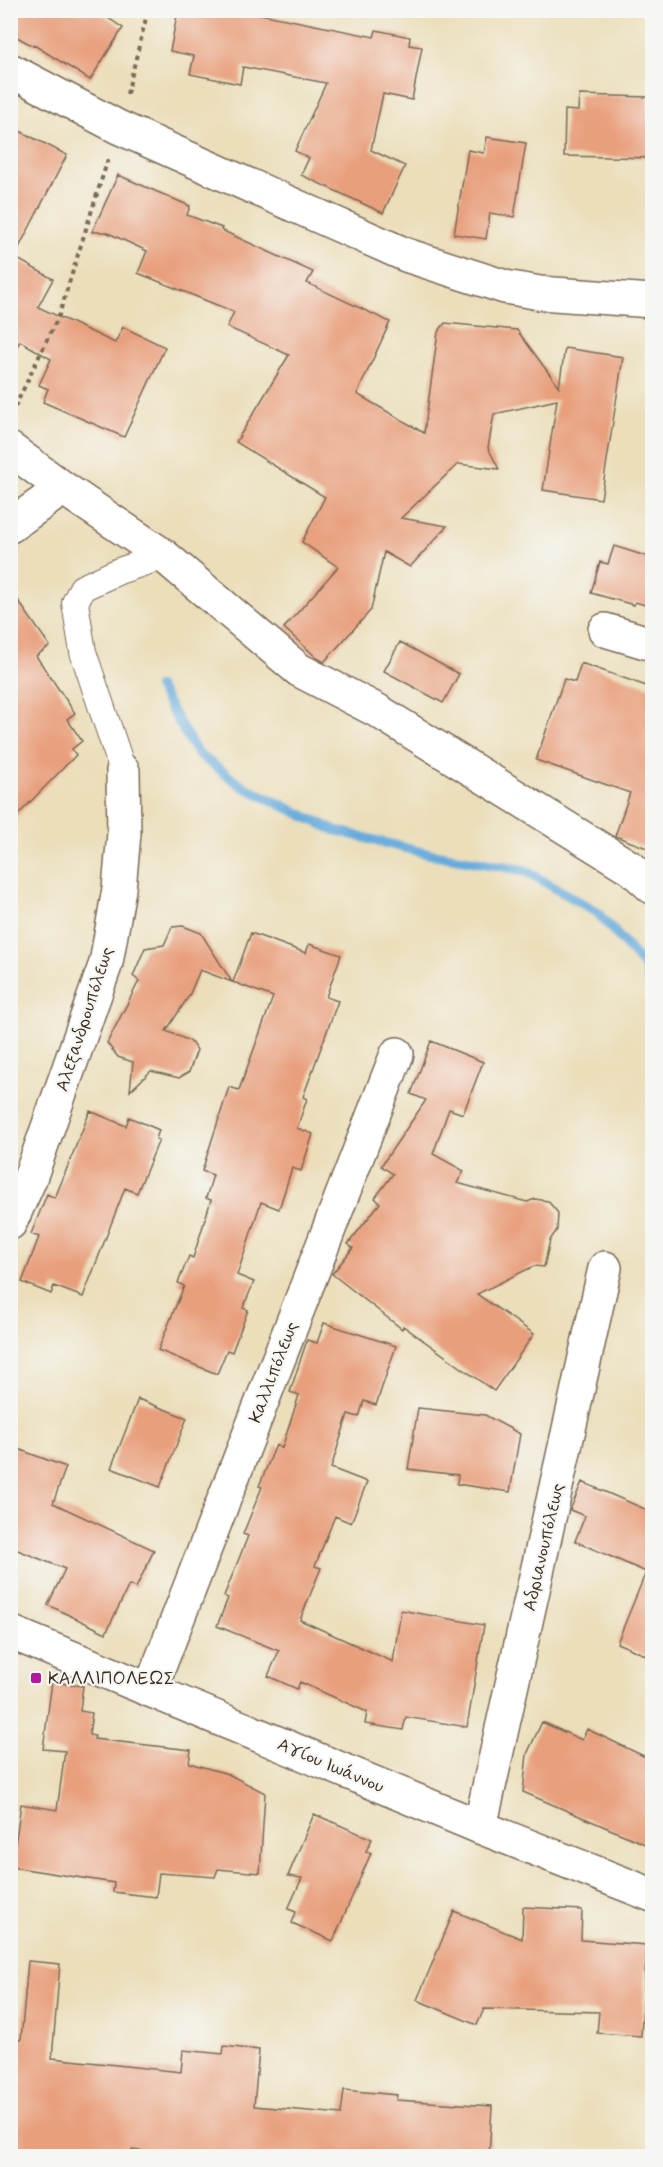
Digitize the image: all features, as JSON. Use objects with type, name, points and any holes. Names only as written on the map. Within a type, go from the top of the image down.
[{"type":"street","points":[[10,70],[118,127],[406,255],[505,287],[540,293],[652,301]]},
{"type":"street","points":[[10,449],[164,556],[299,670],[378,711],[631,868],[652,887]]},
{"type":"street","points":[[10,526],[63,488]]},
{"type":"street","points":[[123,771],[83,652],[75,603],[82,588],[119,571],[164,556]]},
{"type":"street","points":[[605,630],[652,644]]},
{"type":"street","name":"Αλεξανδρουπόλεως","points":[[10,1223],[20,1177],[106,963],[119,889],[124,833],[123,771]]},
{"type":"street","name":"Καλλιπόλεως","points":[[150,1690],[397,1054]]},
{"type":"street","name":"Αδριανουπόλεως","points":[[480,1827],[605,1268]]},
{"type":"street","name":"Αγίου Ιωάννου","points":[[10,1632],[480,1827],[652,1895]]},
{"type":"path","points":[[10,416],[59,315],[118,127],[148,10]]},
{"type":"building","points":[[10,10],[96,10],[123,28],[90,80],[34,45],[10,33]]},
{"type":"building","points":[[178,10],[241,10],[374,37],[376,30],[410,37],[409,45],[422,47],[412,100],[383,94],[371,150],[405,166],[383,213],[301,175],[309,158],[295,151],[326,83],[243,67],[240,84],[190,74],[194,56],[170,51]]},
{"type":"building","points":[[579,95],[648,97],[648,122],[652,122],[652,158],[564,156],[565,110],[578,111]]},
{"type":"building","points":[[10,126],[67,155],[14,257],[53,279],[38,307],[115,343],[123,327],[165,347],[124,437],[43,402],[48,389],[39,385],[51,359],[20,341],[10,358]]},
{"type":"building","points":[[487,137],[526,143],[514,217],[490,213],[486,239],[454,234],[468,150],[484,153]]},
{"type":"building","points":[[118,175],[190,206],[187,215],[222,228],[221,230],[313,272],[307,283],[390,322],[357,394],[424,433],[438,332],[445,323],[517,330],[559,387],[565,348],[623,357],[601,499],[543,490],[557,400],[494,414],[488,448],[499,469],[458,464],[401,518],[447,526],[410,567],[384,552],[371,610],[324,662],[317,658],[284,628],[338,567],[302,542],[325,497],[236,442],[289,355],[227,327],[234,312],[138,273],[147,251],[106,232],[92,232]]},
{"type":"building","points":[[614,546],[652,558],[652,607],[635,602],[634,605],[591,593],[600,562],[608,564]]},
{"type":"building","points":[[10,589],[50,646],[36,656],[75,713],[67,719],[82,741],[72,749],[76,755],[10,823]]},
{"type":"building","points":[[400,642],[459,674],[443,703],[384,671]]},
{"type":"building","points":[[581,663],[652,688],[652,850],[615,836],[630,793],[536,760],[564,679],[575,682]]},
{"type":"building","points":[[183,926],[201,933],[232,982],[200,970],[189,996],[166,1031],[190,1041],[197,1050],[189,1072],[179,1078],[151,1071],[130,1091],[133,1062],[118,1057],[107,1043],[139,981],[133,976],[145,948],[164,945],[172,927]]},
{"type":"building","points":[[251,933],[306,953],[309,944],[341,955],[326,997],[338,1001],[303,1097],[307,1099],[297,1128],[313,1134],[301,1171],[292,1168],[279,1209],[261,1202],[237,1275],[254,1282],[243,1308],[248,1310],[232,1352],[227,1350],[217,1374],[158,1350],[184,1286],[178,1283],[189,1256],[193,1258],[211,1200],[206,1198],[213,1175],[202,1171],[229,1087],[239,1090],[273,997],[233,982]]},
{"type":"building","points":[[431,1041],[483,1062],[463,1114],[449,1109],[433,1154],[464,1171],[457,1183],[527,1202],[535,1199],[548,1201],[558,1213],[557,1230],[550,1240],[544,1267],[534,1266],[477,1294],[534,1334],[494,1391],[403,1326],[402,1329],[332,1274],[353,1248],[348,1244],[380,1203],[375,1198],[393,1174],[381,1166],[426,1100],[411,1094]]},
{"type":"building","points":[[90,1111],[126,1126],[129,1117],[159,1130],[156,1139],[159,1140],[137,1193],[125,1188],[83,1297],[54,1286],[51,1294],[22,1282],[39,1237],[31,1234],[47,1194],[55,1198]]},
{"type":"building","points":[[324,1323],[396,1346],[376,1405],[364,1401],[359,1417],[348,1414],[331,1468],[367,1482],[351,1523],[335,1516],[315,1566],[321,1568],[300,1620],[393,1662],[401,1610],[484,1625],[467,1727],[406,1717],[403,1730],[365,1724],[367,1712],[300,1682],[297,1689],[268,1676],[279,1651],[217,1626],[228,1598],[224,1596],[248,1536],[243,1534],[262,1487],[259,1486],[276,1445],[282,1448],[299,1395],[290,1392],[307,1340],[317,1343]]},
{"type":"building","points":[[138,1399],[187,1418],[160,1487],[111,1468]]},
{"type":"building","points":[[418,1408],[485,1415],[520,1434],[510,1492],[457,1484],[458,1475],[408,1469]]},
{"type":"building","points":[[10,1446],[66,1467],[53,1503],[154,1550],[136,1588],[129,1585],[106,1633],[48,1605],[65,1569],[10,1547]]},
{"type":"building","points":[[582,1482],[652,1512],[652,1658],[617,1643],[646,1572],[575,1541],[585,1516],[570,1510]]},
{"type":"building","points":[[52,1682],[83,1686],[80,1711],[92,1713],[89,1735],[95,1736],[94,1739],[191,1750],[189,1763],[228,1774],[265,1793],[260,1873],[218,1869],[215,1877],[159,1873],[156,1897],[113,1892],[114,1883],[12,1867],[21,1804],[57,1810],[65,1751],[43,1749]]},
{"type":"building","points":[[542,1722],[582,1740],[587,1729],[652,1760],[652,1847],[523,1792],[527,1754]]},
{"type":"building","points":[[314,1814],[372,1839],[366,1851],[371,1853],[333,1941],[292,1923],[296,1912],[288,1909],[302,1878],[288,1876]]},
{"type":"building","points":[[523,1907],[582,1910],[581,1940],[647,1945],[641,2036],[597,2033],[599,2012],[484,2009],[477,2025],[417,2000],[454,1911],[522,1939]]},
{"type":"building","points":[[28,1961],[60,1964],[52,2058],[181,2072],[183,2050],[223,2054],[224,2046],[259,2050],[254,2106],[341,2114],[344,2090],[397,2095],[396,2100],[492,2106],[489,2157],[194,2157],[132,2150],[131,2157],[10,2157],[10,2088],[16,2039],[21,2040]]},
{"type":"waterway","points":[[158,687],[197,753],[242,786],[334,830],[425,853],[524,870],[597,912],[645,967],[652,991]]},
{"type":"place","name":"ΚΑΛΛΙΠΟΛΕΩΣ","points":[[36,1678]]}]
